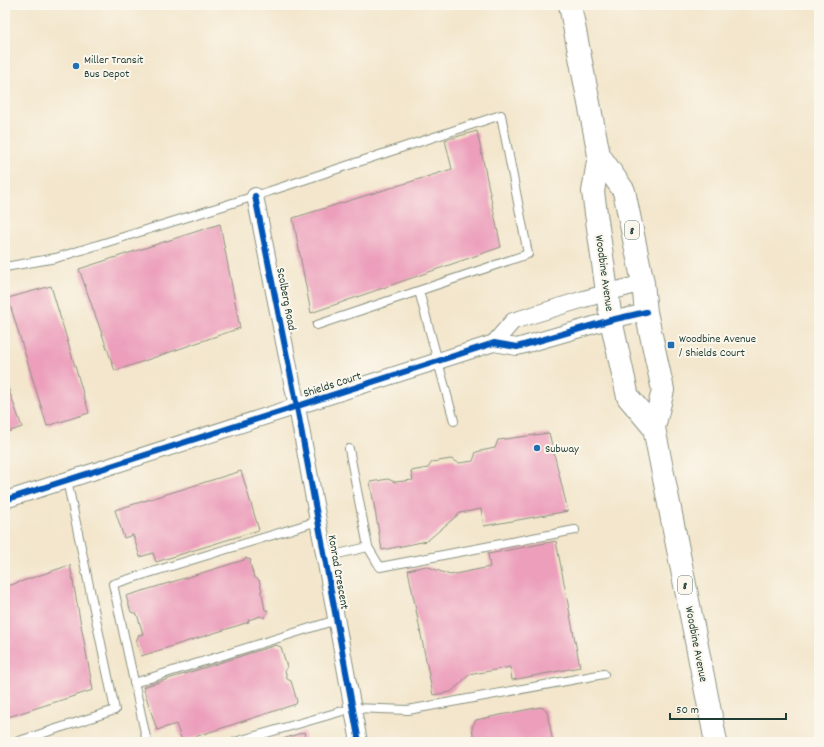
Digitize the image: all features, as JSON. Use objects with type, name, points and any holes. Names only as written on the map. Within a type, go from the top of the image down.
[{"type":"main road","name":"Woodbine Avenue","points":[[570,5],[598,155],[593,192],[611,320],[628,397],[654,428]]},
{"type":"main road","name":"Woodbine Avenue","points":[[598,155],[624,191],[643,283],[646,312],[663,390],[654,428],[716,742]]},
{"type":"street","name":"Scolberg Road","points":[[255,196],[297,407]]},
{"type":"street","points":[[494,343],[513,321],[643,283]]},
{"type":"street","name":"Shields Court","points":[[5,500],[494,343],[517,347],[611,320],[646,312]]},
{"type":"street","name":"Konrad Crescent","points":[[297,407],[359,742]]},
{"type":"lane","points":[[5,267],[56,258],[255,196],[500,115],[528,254],[317,325]]},
{"type":"lane","points":[[419,291],[454,421]]},
{"type":"lane","points":[[349,449],[368,547],[380,567],[575,530]]},
{"type":"lane","points":[[16,742],[115,710],[66,480]]},
{"type":"lane","points":[[147,742],[113,584],[318,521]]},
{"type":"lane","points":[[325,557],[368,547]]},
{"type":"lane","points":[[134,683],[336,620]]},
{"type":"lane","points":[[236,742],[353,708],[408,710],[604,674]]},
{"type":"building","points":[[477,131],[501,247],[311,313],[293,218],[452,169],[445,140]]},
{"type":"building","points":[[220,224],[240,328],[115,371],[79,269]]},
{"type":"building","points":[[51,286],[89,413],[47,426],[8,298]]},
{"type":"building","points":[[5,379],[22,427],[5,433]]},
{"type":"building","points":[[549,433],[568,511],[484,526],[481,509],[460,513],[427,541],[382,550],[370,482],[388,479],[395,482],[413,480],[411,471],[428,468],[432,462],[451,459],[459,463],[473,461],[476,452],[495,448],[498,440]]},
{"type":"building","points":[[241,471],[259,530],[156,562],[153,553],[140,557],[133,535],[124,538],[115,510]]},
{"type":"building","points":[[556,541],[580,667],[512,680],[510,667],[469,675],[451,692],[433,695],[408,570],[426,566],[450,575],[490,567],[488,554]]},
{"type":"building","points":[[245,558],[251,560],[250,563],[254,577],[259,580],[262,591],[260,592],[262,594],[265,610],[268,610],[264,618],[261,616],[248,620],[249,622],[141,656],[136,641],[139,635],[143,634],[137,614],[131,612],[126,596],[244,560]]},
{"type":"building","points":[[70,565],[93,690],[5,718],[5,587]]},
{"type":"building","points":[[276,645],[281,647],[287,667],[285,670],[287,679],[291,681],[297,701],[296,704],[182,741],[176,724],[157,730],[143,687]]},
{"type":"building","points":[[540,707],[545,709],[547,712],[553,742],[474,742],[472,727],[476,720]]},
{"type":"building","points":[[304,732],[306,742],[274,742]]},
{"type":"cycle path","points":[[255,196],[297,407],[359,742]]},
{"type":"cycle path","points":[[5,500],[494,343],[517,347],[611,320],[646,312]]},
{"type":"place","name":"Miller Transit Bus Depot","points":[[76,66]]},
{"type":"place","name":"Woodbine Avenue / Shields Court","points":[[671,345]]},
{"type":"place","name":"Subway","points":[[537,448]]}]
